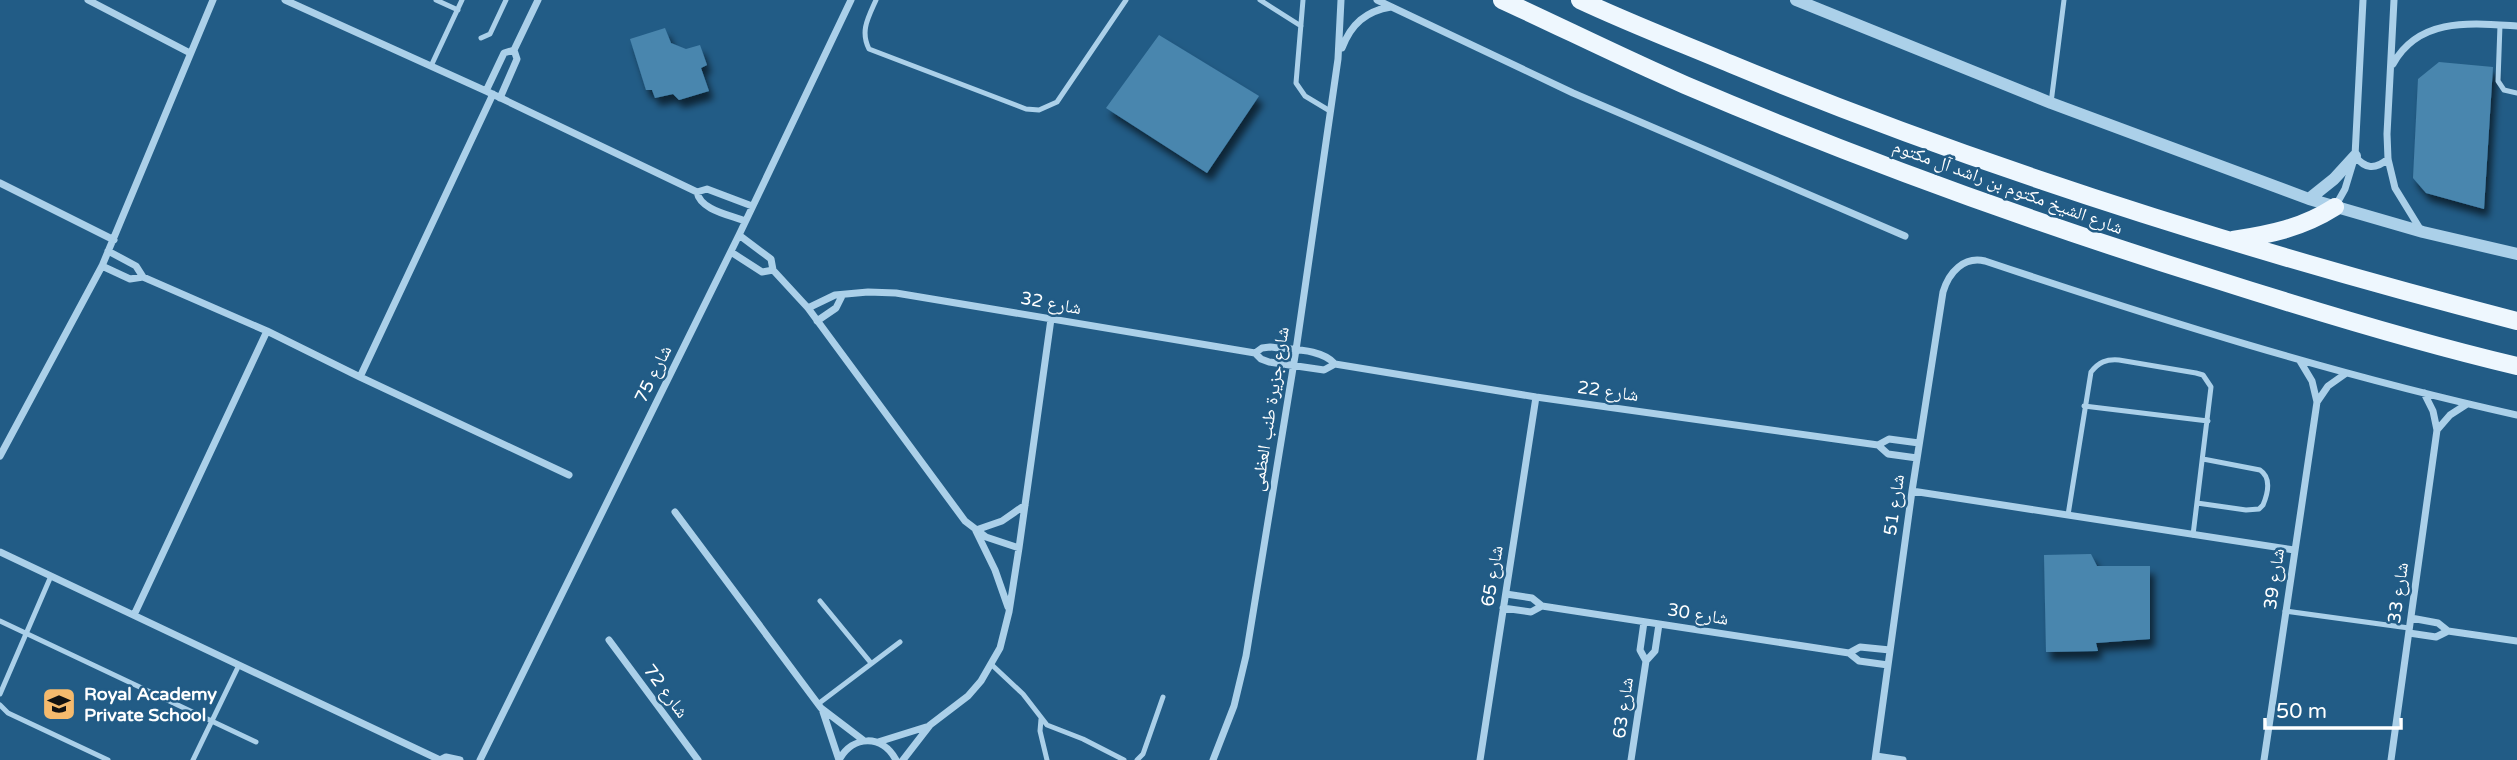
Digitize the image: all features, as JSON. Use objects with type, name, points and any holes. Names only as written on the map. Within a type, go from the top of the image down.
[{"type":"main road","name":"شارع الشيخ مكتوم بن راشد آل مكتوم","points":[[1502,0],[1682,83],[1828,144],[1976,200],[2316,312],[2517,366]]},
{"type":"main road","name":"شارع الشيخ مكتوم بن راشد آل مكتوم","points":[[1580,0],[1772,82],[2067,190],[2226,241],[2517,321]]},
{"type":"main road","points":[[2226,241],[2300,226],[2335,207]]},
{"type":"street","points":[[88,0],[190,53]]},
{"type":"street","points":[[0,456],[102,266],[213,0]]},
{"type":"street","points":[[285,0],[493,94],[697,192],[707,189],[752,206]]},
{"type":"street","points":[[359,377],[493,94],[517,59],[514,50],[538,0]]},
{"type":"street","name":"شارع 75","points":[[480,760],[739,235],[851,0]]},
{"type":"street","name":"شارع جزيرة طنب العظمى","points":[[1213,760],[1234,706],[1244,668],[1296,351],[1338,58],[1341,0]]},
{"type":"street","points":[[1377,0],[1585,99],[1905,236]]},
{"type":"street","points":[[1796,0],[2051,103],[2309,198],[2423,232],[2517,254]]},
{"type":"street","points":[[2335,207],[2345,189],[2355,156],[2363,0]]},
{"type":"street","points":[[2394,0],[2388,159],[2395,188],[2423,232]]},
{"type":"street","name":"شارع جزيرة طنب العظمى","points":[[1338,58],[1350,30],[1358,21],[1368,14],[1391,7]]},
{"type":"street","points":[[2391,67],[2403,48],[2436,27],[2517,26]]},
{"type":"street","points":[[493,94],[504,53],[514,50]]},
{"type":"street","points":[[2309,198],[2334,179],[2355,156]]},
{"type":"street","points":[[2355,156],[2361,164],[2370,168],[2380,166],[2388,159]]},
{"type":"street","points":[[0,183],[114,240]]},
{"type":"street","points":[[697,192],[699,200],[705,205],[745,221]]},
{"type":"street","points":[[739,235],[771,259],[773,270],[808,308],[955,509],[975,530],[995,569],[1009,612]]},
{"type":"street","points":[[108,251],[136,266],[143,277],[267,331],[569,475]]},
{"type":"street","points":[[731,251],[762,272],[773,270]]},
{"type":"street","name":"شارع 51","points":[[1875,758],[1919,443],[1945,284],[1954,271],[1964,263],[1985,261],[2150,316],[2300,361]]},
{"type":"street","points":[[102,266],[126,278],[143,277]]},
{"type":"street","name":"شارع 32","points":[[808,308],[829,296],[869,292],[896,293],[1255,353],[1265,361],[1293,366]]},
{"type":"street","points":[[817,321],[838,306],[842,296]]},
{"type":"street","points":[[903,760],[930,725],[968,695],[992,665],[1000,648],[1009,612],[1019,548],[1051,319]]},
{"type":"street","points":[[134,615],[267,331]]},
{"type":"street","name":"شارع 32","points":[[1255,353],[1266,347],[1296,351]]},
{"type":"street","name":"شارع 22","points":[[1296,351],[1325,356],[1335,364],[1536,397],[1878,445],[1888,454],[1917,458]]},
{"type":"street","points":[[2300,361],[2517,415]]},
{"type":"street","name":"شارع 39","points":[[2264,760],[2317,402],[2312,381],[2300,361]]},
{"type":"street","name":"شارع 22","points":[[1293,366],[1324,370],[1335,364]]},
{"type":"street","points":[[2317,402],[2328,386],[2345,374]]},
{"type":"street","name":"شارع 33","points":[[2391,760],[2437,430],[2433,411],[2424,393]]},
{"type":"street","name":"شارع 65","points":[[1480,760],[1536,397]]},
{"type":"street","points":[[2437,430],[2450,415],[2468,404]]},
{"type":"street","name":"شارع 22","points":[[1878,445],[1889,439],[1919,443]]},
{"type":"street","points":[[1912,491],[2294,550]]},
{"type":"street","points":[[975,530],[1002,521],[1025,505]]},
{"type":"street","points":[[675,512],[820,706],[832,733],[839,760]]},
{"type":"street","points":[[975,530],[996,542],[1019,548]]},
{"type":"street","points":[[0,552],[440,760],[446,757],[460,760]]},
{"type":"street","name":"شارع 30","points":[[1506,594],[1532,598],[1542,606],[1849,653],[1859,661],[1888,665]]},
{"type":"street","name":"شارع 30","points":[[1503,608],[1531,612],[1542,606]]},
{"type":"street","points":[[2411,618],[2438,623],[2448,631],[2517,641]]},
{"type":"street","name":"شارع 63","points":[[1644,622],[1640,650],[1646,661]]},
{"type":"street","name":"شارع 63","points":[[1631,760],[1646,661],[1655,652],[1659,624]]},
{"type":"street","points":[[2409,631],[2437,637],[2448,631]]},
{"type":"street","name":"شارع 72","points":[[609,640],[698,760]]},
{"type":"street","name":"شارع 30","points":[[1849,653],[1860,647],[1890,650]]},
{"type":"street","points":[[820,706],[863,740],[877,742],[930,725]]},
{"type":"street","points":[[839,760],[844,751],[863,740]]},
{"type":"street","points":[[877,742],[891,752],[896,760]]},
{"type":"street","points":[[1875,758],[1903,760]]},
{"type":"lane","points":[[436,0],[458,10]]},
{"type":"lane","points":[[431,66],[463,0]]},
{"type":"lane","points":[[481,37],[490,34],[506,0]]},
{"type":"lane","points":[[876,0],[863,29],[864,40],[869,49],[1032,111],[1057,102],[1126,0]]},
{"type":"lane","points":[[1260,0],[1301,26]]},
{"type":"lane","points":[[1303,0],[1296,83],[1305,96],[1330,111]]},
{"type":"lane","points":[[2051,103],[2064,0]]},
{"type":"lane","points":[[2500,25],[2498,81],[2504,90],[2517,93]]},
{"type":"lane","points":[[2067,515],[2091,372],[2098,364],[2119,360],[2203,375],[2211,387],[2193,535]]},
{"type":"lane","points":[[2084,405],[2208,421]]},
{"type":"lane","points":[[2197,503],[2252,510],[2263,505],[2268,488],[2267,477],[2260,470],[2203,459]]},
{"type":"lane","points":[[0,694],[51,576]]},
{"type":"lane","points":[[820,601],[872,663]]},
{"type":"lane","points":[[2285,611],[2409,631]]},
{"type":"lane","points":[[0,621],[256,742]]},
{"type":"lane","points":[[820,706],[900,642]]},
{"type":"lane","points":[[193,760],[239,665]]},
{"type":"lane","points":[[992,665],[1023,694],[1041,719],[1054,728],[1124,760]]},
{"type":"lane","points":[[1137,760],[1143,754],[1163,697]]},
{"type":"lane","points":[[0,705],[8,713],[108,760]]},
{"type":"lane","points":[[1041,719],[1040,731],[1046,760]]},
{"type":"building","points":[[665,28],[671,43],[686,49],[700,45],[707,65],[701,68],[709,91],[679,100],[673,94],[655,98],[652,90],[646,90],[630,39]]},
{"type":"building","points":[[1159,35],[1259,96],[1207,173],[1106,108]]},
{"type":"building","points":[[2439,62],[2493,67],[2484,209],[2426,193],[2413,178],[2418,79]]},
{"type":"building","points":[[2091,554],[2097,566],[2150,566],[2150,639],[2096,643],[2098,651],[2046,652],[2044,555]]},
{"type":"place","name":"Royal Academy Private School","points":[[59,704]]}]
